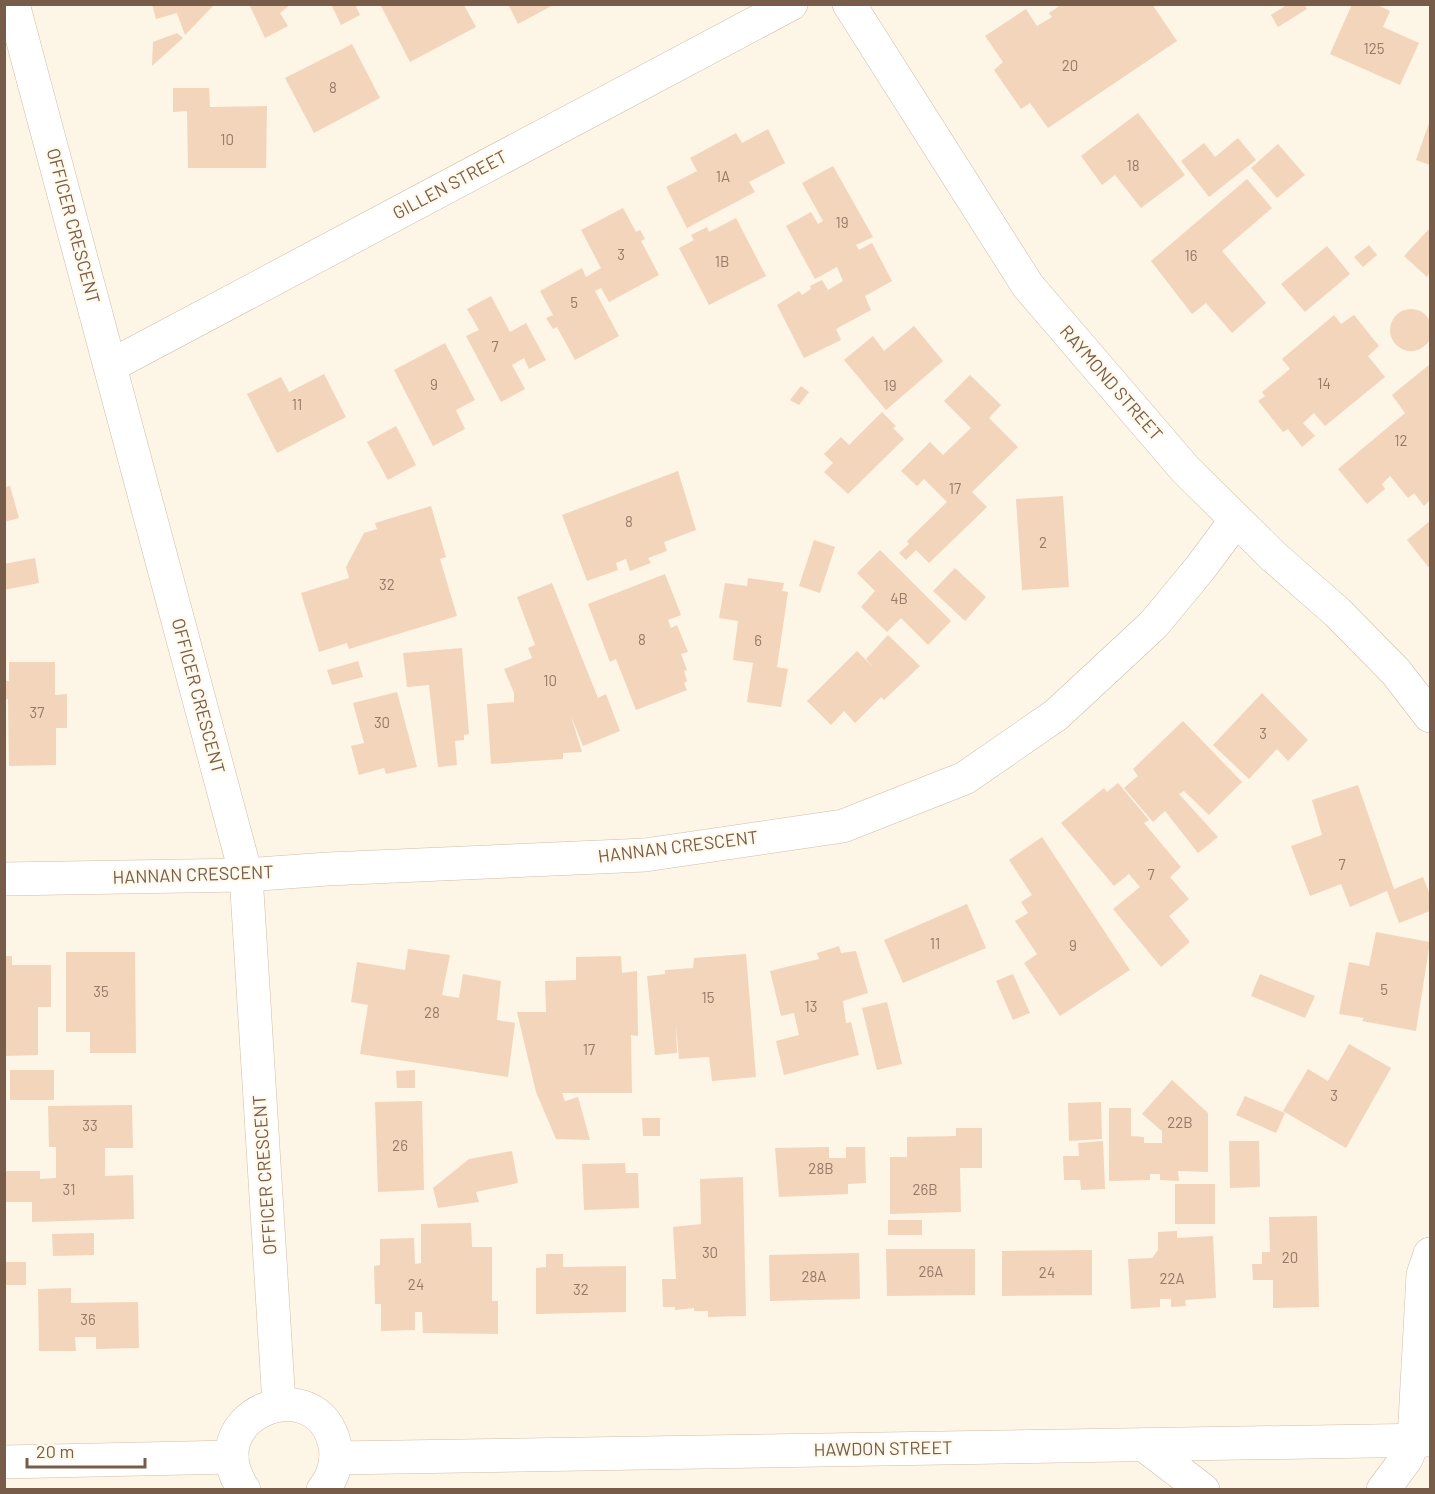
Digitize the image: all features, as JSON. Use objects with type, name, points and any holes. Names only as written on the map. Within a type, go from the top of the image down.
[{"type":"street","name":"OFFICER CRESCENT","points":[[13,4],[246,875],[279,1404]]},
{"type":"street","name":"GILLEN STREET","points":[[110,366],[791,4]]},
{"type":"street","name":"RAYMOND STREET","points":[[849,4],[1028,286],[1185,469],[1396,672],[1431,716]]},
{"type":"street","name":"HANNAN CRESCENT","points":[[4,879],[246,875],[328,869],[645,855],[843,826],[965,778],[1056,715],[1154,624],[1236,520]]},
{"type":"street","points":[[1383,1490],[1422,1440],[1423,1275],[1431,1254]]},
{"type":"street","points":[[244,1490],[235,1475],[232,1457],[234,1442],[245,1421],[257,1411],[279,1404],[297,1406],[320,1419],[330,1432],[336,1458],[331,1477],[323,1490]]},
{"type":"street","name":"HAWDON STREET","points":[[336,1458],[1422,1440]]},
{"type":"street","points":[[1144,1445],[1203,1490]]},
{"type":"street","points":[[4,1462],[232,1457]]},
{"type":"building","points":[[152,4],[215,4],[185,35],[177,13],[156,19]]},
{"type":"building","points":[[249,4],[291,4],[280,13],[288,26],[265,38]]},
{"type":"building","points":[[331,4],[355,4],[360,15],[341,25]]},
{"type":"building","points":[[508,4],[555,4],[518,24]]},
{"type":"building","points":[[1062,4],[1152,4],[1177,41],[1048,128],[1030,103],[1021,109],[994,70],[1003,62],[985,36],[1026,9],[1037,26],[1052,17],[1049,13]]},
{"type":"building","points":[[1288,4],[1304,4],[1307,9],[1278,27],[1271,15]]},
{"type":"building","points":[[1352,4],[1376,4],[1390,11],[1383,27],[1419,43],[1400,85],[1330,54]]},
{"type":"building","points":[[464,5],[476,27],[410,62],[381,6]]},
{"type":"building","points":[[177,33],[183,38],[152,66],[153,42]]},
{"type":"building","points":[[352,44],[380,98],[314,133],[285,78]]},
{"type":"building","points":[[173,88],[209,88],[210,107],[267,106],[266,168],[188,168],[187,111],[173,112]]},
{"type":"building","points":[[1138,113],[1185,175],[1141,208],[1115,175],[1102,185],[1081,156]]},
{"type":"building","points":[[1430,120],[1430,165],[1416,160]]},
{"type":"building","points":[[768,129],[785,163],[749,182],[755,192],[687,228],[666,187],[697,171],[690,158],[736,133],[742,143]]},
{"type":"building","points":[[1238,138],[1256,160],[1209,197],[1181,161],[1204,143],[1215,157]]},
{"type":"building","points":[[1278,144],[1305,175],[1277,198],[1251,168]]},
{"type":"building","points":[[833,166],[873,237],[856,245],[859,250],[872,243],[892,281],[865,296],[871,310],[836,329],[841,340],[804,358],[777,305],[799,291],[802,295],[811,289],[810,286],[822,280],[828,290],[843,281],[837,267],[815,279],[786,226],[811,212],[818,224],[823,221],[802,183]]},
{"type":"building","points":[[1247,179],[1272,208],[1222,251],[1266,303],[1232,333],[1206,303],[1192,314],[1151,261]]},
{"type":"building","points":[[623,208],[636,232],[640,230],[645,239],[641,241],[659,275],[609,302],[601,288],[595,291],[619,336],[575,360],[557,327],[553,329],[546,318],[553,315],[540,291],[582,268],[586,277],[601,268],[581,230]]},
{"type":"building","points":[[736,218],[766,276],[709,305],[679,248],[694,240],[691,235],[707,227],[709,232]]},
{"type":"building","points":[[1430,228],[1430,272],[1427,277],[1404,256]]},
{"type":"building","points":[[1369,245],[1377,255],[1363,267],[1354,257]]},
{"type":"building","points":[[1327,246],[1350,274],[1305,312],[1281,284]]},
{"type":"building","points":[[491,296],[510,332],[526,323],[546,360],[529,369],[524,358],[512,365],[525,389],[501,402],[466,336],[479,330],[467,309]]},
{"type":"building","points":[[1411,309],[1426,315],[1432,330],[1426,345],[1411,351],[1396,345],[1390,330],[1396,315]]},
{"type":"building","points":[[1334,315],[1341,324],[1354,315],[1379,346],[1368,356],[1385,377],[1325,426],[1314,413],[1303,423],[1315,436],[1302,447],[1288,429],[1283,432],[1258,401],[1265,396],[1262,392],[1290,369],[1282,359]]},
{"type":"building","points":[[914,326],[943,361],[886,410],[844,360],[873,336],[884,351]]},
{"type":"building","points":[[445,343],[475,400],[456,410],[465,429],[433,446],[394,370]]},
{"type":"building","points":[[1430,364],[1430,500],[1424,506],[1414,493],[1408,498],[1390,476],[1382,484],[1385,489],[1367,504],[1338,469],[1405,413],[1392,395]]},
{"type":"building","points":[[324,374],[346,417],[277,453],[247,394],[281,377],[289,392]]},
{"type":"building","points":[[970,375],[1001,405],[989,418],[1018,447],[972,492],[987,507],[929,563],[916,550],[906,560],[899,553],[909,544],[907,541],[947,502],[924,479],[917,486],[901,471],[930,442],[943,455],[971,428],[944,401]]},
{"type":"building","points":[[801,386],[809,392],[799,405],[790,400]]},
{"type":"building","points":[[882,412],[896,426],[893,428],[904,439],[848,494],[824,472],[833,463],[824,454],[841,437],[849,445]]},
{"type":"building","points":[[396,426],[416,465],[388,480],[367,442]]},
{"type":"building","points":[[678,471],[696,530],[664,542],[667,551],[648,558],[651,563],[630,571],[626,559],[616,563],[618,570],[587,581],[562,515]]},
{"type":"building","points":[[10,486],[19,518],[4,522],[4,487]]},
{"type":"building","points":[[1063,496],[1069,587],[1022,590],[1016,499]]},
{"type":"building","points":[[431,506],[446,557],[440,559],[457,616],[349,649],[347,643],[319,652],[301,593],[349,578],[346,567],[364,533],[377,529],[375,523]]},
{"type":"building","points":[[1430,521],[1430,569],[1407,540]]},
{"type":"building","points":[[814,540],[835,547],[820,593],[799,586]]},
{"type":"building","points":[[880,550],[951,621],[928,645],[901,618],[887,632],[861,607],[875,591],[857,573]]},
{"type":"building","points":[[35,558],[39,583],[4,590],[4,564]]},
{"type":"building","points":[[955,568],[986,597],[965,621],[933,591]]},
{"type":"building","points":[[665,574],[681,615],[668,620],[671,628],[677,625],[688,652],[681,654],[687,670],[684,671],[687,681],[684,683],[687,690],[636,710],[616,659],[610,662],[588,604]]},
{"type":"building","points":[[748,578],[784,583],[782,591],[788,592],[777,667],[788,669],[781,707],[747,702],[753,663],[733,660],[738,621],[719,618],[725,583],[747,586]]},
{"type":"building","points":[[552,583],[598,698],[606,694],[620,731],[583,746],[571,716],[582,752],[563,753],[563,759],[491,764],[487,704],[514,702],[514,693],[504,669],[532,658],[528,648],[535,645],[517,597]]},
{"type":"building","points":[[888,635],[920,666],[884,700],[881,697],[855,723],[844,711],[831,725],[807,701],[857,651],[874,668],[866,659]]},
{"type":"building","points":[[462,648],[469,734],[464,735],[464,740],[455,741],[457,765],[438,767],[429,685],[407,687],[403,653]]},
{"type":"building","points":[[358,661],[363,677],[332,685],[327,670]]},
{"type":"building","points":[[9,662],[55,662],[55,695],[67,694],[67,728],[56,728],[56,765],[9,766],[8,699],[4,699],[4,681],[9,681]]},
{"type":"building","points":[[397,692],[417,767],[386,774],[384,768],[359,775],[351,746],[364,743],[353,703]]},
{"type":"building","points":[[1262,693],[1308,740],[1288,761],[1277,749],[1249,779],[1213,745]]},
{"type":"building","points":[[1183,721],[1242,782],[1209,815],[1184,791],[1179,794],[1218,837],[1198,853],[1165,811],[1153,822],[1124,788],[1138,776],[1133,769]]},
{"type":"building","points":[[1118,783],[1149,820],[1144,823],[1181,867],[1170,877],[1189,899],[1169,916],[1190,942],[1161,967],[1113,909],[1140,887],[1129,874],[1114,886],[1061,823],[1104,788],[1107,792]]},
{"type":"building","points":[[1358,785],[1394,889],[1423,877],[1430,895],[1430,911],[1399,923],[1387,891],[1350,907],[1341,884],[1310,896],[1291,846],[1322,835],[1312,800]]},
{"type":"building","points":[[1042,837],[1130,970],[1060,1016],[1024,963],[1037,954],[1015,921],[1028,913],[1021,902],[1032,895],[1009,860]]},
{"type":"building","points":[[967,904],[986,948],[903,983],[884,940]]},
{"type":"building","points":[[1376,932],[1430,942],[1416,1031],[1362,1021],[1364,1018],[1339,1014],[1349,962],[1369,966]]},
{"type":"building","points":[[839,946],[841,953],[856,951],[868,993],[843,1001],[846,1023],[851,1022],[859,1055],[784,1075],[776,1041],[799,1035],[794,1013],[781,1016],[770,971],[819,959],[817,953]]},
{"type":"building","points":[[408,949],[450,955],[442,995],[459,998],[463,974],[501,981],[497,1020],[515,1023],[508,1077],[360,1054],[368,1005],[351,1002],[357,962],[405,970]]},
{"type":"building","points":[[66,952],[135,952],[136,1053],[90,1053],[90,1032],[66,1032]]},
{"type":"building","points":[[746,954],[756,1077],[712,1081],[709,1057],[679,1059],[676,1026],[677,1053],[655,1055],[647,976],[665,974],[665,970],[693,968],[694,958]]},
{"type":"building","points":[[4,956],[12,956],[12,965],[51,965],[51,1007],[38,1007],[38,1055],[4,1056]]},
{"type":"building","points":[[621,956],[622,973],[637,971],[638,1036],[631,1035],[632,1093],[562,1093],[565,1101],[578,1097],[590,1140],[556,1139],[536,1092],[517,1012],[546,1012],[545,981],[576,980],[576,957]]},
{"type":"building","points":[[1013,974],[1030,1013],[1013,1020],[996,981]]},
{"type":"building","points":[[1260,974],[1315,996],[1305,1018],[1251,996]]},
{"type":"building","points":[[887,1002],[902,1064],[877,1070],[862,1008]]},
{"type":"building","points":[[1349,1044],[1391,1068],[1346,1148],[1283,1111],[1308,1069],[1328,1081]]},
{"type":"building","points":[[10,1070],[54,1070],[54,1100],[10,1100]]},
{"type":"building","points":[[415,1070],[415,1088],[397,1088],[396,1071]]},
{"type":"building","points":[[1172,1080],[1208,1113],[1208,1172],[1178,1171],[1179,1181],[1160,1180],[1160,1174],[1150,1174],[1150,1180],[1109,1181],[1109,1108],[1131,1108],[1131,1136],[1144,1137],[1144,1143],[1162,1143],[1162,1131],[1142,1114]]},
{"type":"building","points":[[1245,1096],[1285,1113],[1276,1133],[1236,1115]]},
{"type":"building","points":[[422,1101],[424,1190],[378,1192],[375,1102]]},
{"type":"building","points":[[1101,1102],[1102,1139],[1069,1141],[1068,1103]]},
{"type":"building","points":[[132,1105],[133,1148],[105,1148],[105,1176],[133,1175],[134,1219],[32,1222],[32,1202],[4,1202],[4,1171],[40,1171],[40,1179],[56,1178],[56,1147],[49,1147],[48,1106]]},
{"type":"building","points":[[642,1118],[660,1118],[660,1136],[643,1136]]},
{"type":"building","points":[[956,1128],[982,1128],[982,1168],[960,1168],[961,1212],[890,1214],[890,1157],[907,1157],[907,1137],[956,1136]]},
{"type":"building","points":[[1103,1141],[1105,1189],[1081,1190],[1080,1180],[1064,1180],[1063,1156],[1079,1156],[1078,1143]]},
{"type":"building","points":[[1229,1141],[1259,1141],[1260,1187],[1230,1188]]},
{"type":"building","points":[[829,1147],[829,1158],[846,1158],[846,1147],[865,1147],[866,1183],[848,1184],[848,1194],[779,1197],[775,1148]]},
{"type":"building","points":[[512,1151],[518,1183],[476,1192],[479,1202],[438,1208],[433,1188],[469,1159]]},
{"type":"building","points":[[625,1163],[626,1173],[638,1173],[639,1208],[584,1210],[582,1164]]},
{"type":"building","points":[[743,1177],[746,1316],[708,1317],[708,1311],[694,1311],[694,1308],[675,1310],[675,1307],[663,1307],[662,1279],[676,1279],[673,1227],[701,1224],[700,1179]]},
{"type":"building","points":[[1175,1184],[1215,1184],[1215,1224],[1175,1224]]},
{"type":"building","points":[[1317,1216],[1319,1307],[1273,1308],[1273,1280],[1253,1280],[1252,1264],[1262,1264],[1262,1252],[1270,1252],[1269,1217]]},
{"type":"building","points":[[888,1220],[922,1220],[922,1235],[888,1235]]},
{"type":"building","points":[[471,1223],[472,1247],[492,1247],[492,1301],[498,1301],[498,1334],[423,1333],[422,1312],[415,1312],[415,1330],[381,1331],[381,1304],[375,1304],[374,1266],[380,1265],[380,1239],[414,1238],[415,1264],[421,1263],[421,1224]]},
{"type":"building","points":[[1177,1231],[1177,1238],[1213,1236],[1216,1298],[1185,1300],[1186,1306],[1171,1307],[1171,1299],[1160,1299],[1160,1307],[1131,1309],[1128,1259],[1152,1258],[1158,1250],[1158,1232]]},
{"type":"building","points":[[94,1233],[94,1255],[53,1256],[52,1234]]},
{"type":"building","points":[[886,1249],[975,1249],[975,1295],[887,1296]]},
{"type":"building","points":[[1092,1250],[1092,1295],[1002,1296],[1002,1251]]},
{"type":"building","points":[[859,1253],[860,1299],[770,1301],[769,1255]]},
{"type":"building","points":[[546,1254],[563,1254],[563,1267],[626,1266],[626,1312],[536,1314],[536,1268],[546,1267]]},
{"type":"building","points":[[4,1262],[26,1262],[26,1285],[4,1285]]},
{"type":"building","points":[[71,1288],[71,1303],[138,1302],[139,1348],[96,1349],[96,1337],[75,1337],[76,1351],[39,1351],[38,1289]]}]
